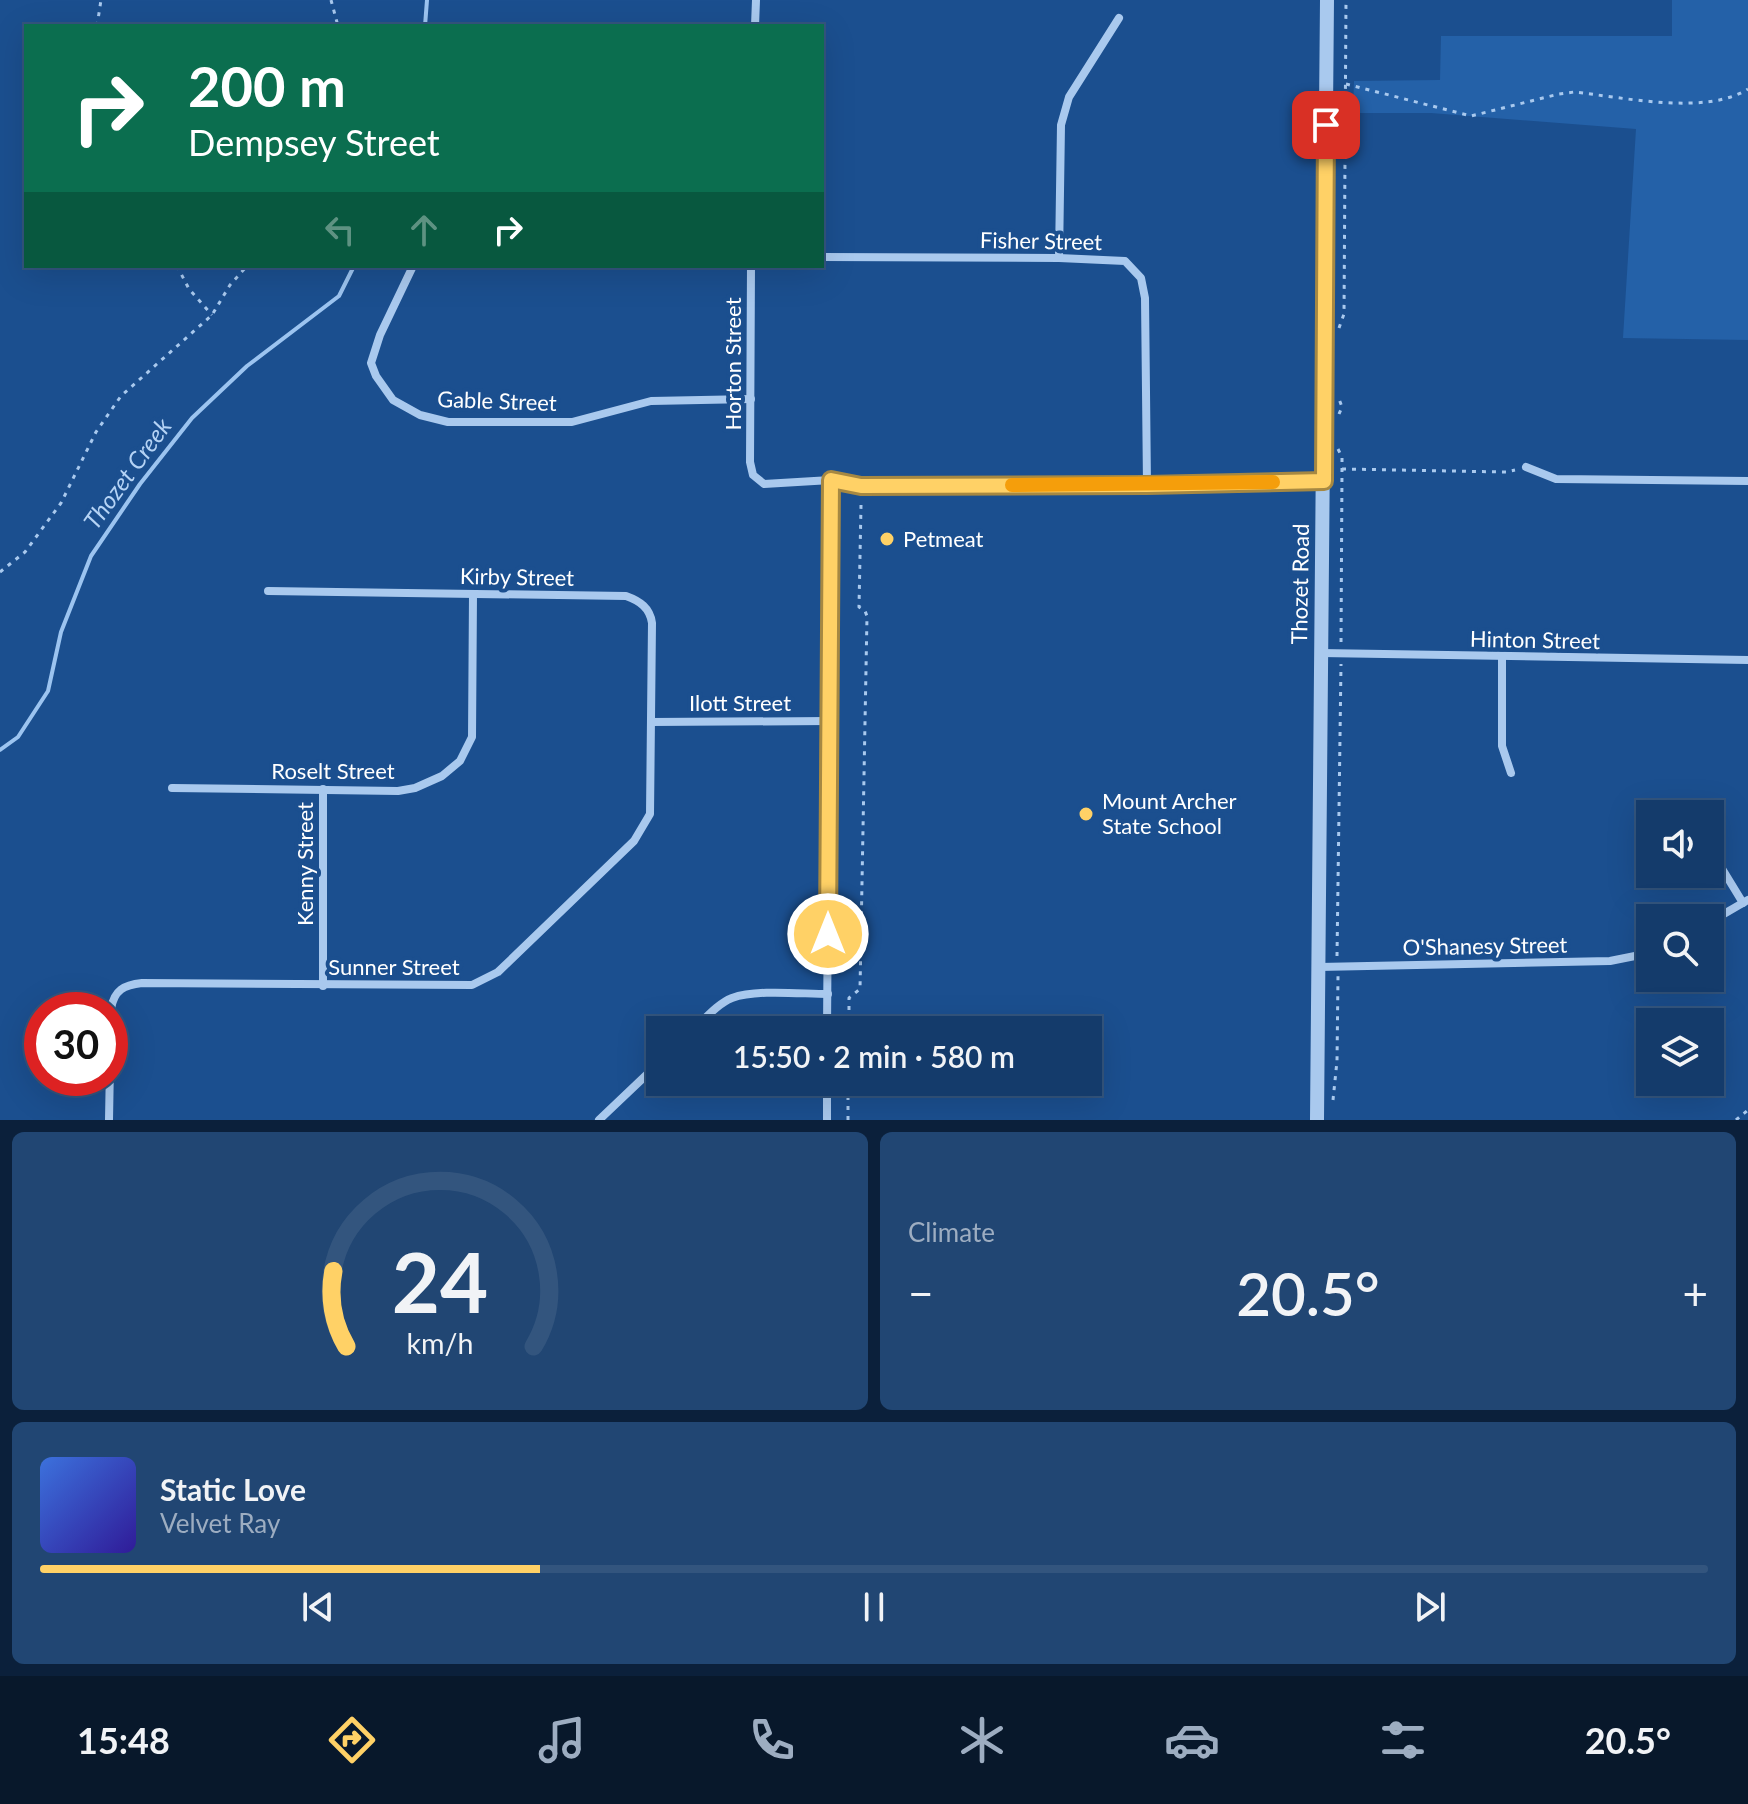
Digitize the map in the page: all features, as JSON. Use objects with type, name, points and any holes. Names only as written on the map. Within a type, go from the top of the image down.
[{"type":"street","points":[[755,24],[756,0]]},
{"type":"street","name":"Thozet Road","points":[[1317,1120],[1327,0]]},
{"type":"street","points":[[1059,258],[1061,125],[1069,97],[1119,18]]},
{"type":"street","name":"Fisher Street","points":[[824,257],[1125,261],[1141,278],[1145,298],[1147,485]]},
{"type":"street","name":"Gable Street","points":[[412,268],[380,335],[371,363],[393,400],[420,415],[448,422],[572,422],[651,401],[751,399]]},
{"type":"street","name":"Horton Street","points":[[751,268],[750,462],[753,475],[764,484],[831,480]]},
{"type":"street","points":[[1526,467],[1556,479],[1748,481]]},
{"type":"street","points":[[827,1016],[831,480],[861,486],[1147,485],[1324,475]]},
{"type":"street","name":"Kirby Street","points":[[268,591],[626,596],[636,599],[650,613],[652,623],[651,722]]},
{"type":"street","name":"Roselt Street","points":[[172,788],[398,791],[415,788],[442,776],[460,761],[472,737],[473,594]]},
{"type":"street","name":"Hinton Street","points":[[1321,653],[1748,660]]},
{"type":"street","points":[[1502,658],[1502,746],[1511,773]]},
{"type":"street","name":"Ilott Street","points":[[651,722],[829,721]]},
{"type":"street","name":"Sunner Street","points":[[109,1120],[111,1009],[119,989],[129,985],[458,986],[472,985],[498,972],[634,841],[643,828],[650,814],[651,722]]},
{"type":"street","name":"Kenny Street","points":[[323,789],[323,986]]},
{"type":"street","points":[[1724,870],[1745,902],[1724,914]]},
{"type":"street","name":"O'Shanesy Street","points":[[1319,967],[1610,961],[1636,956]]},
{"type":"street","points":[[708,1016],[732,998],[748,995],[828,994]]},
{"type":"street","points":[[599,1120],[646,1075]]},
{"type":"street","points":[[827,1096],[827,1120]]},
{"type":"path","points":[[97,24],[101,0]]},
{"type":"path","points":[[331,0],[337,24]]},
{"type":"path","points":[[1338,330],[1344,314],[1346,0]]},
{"type":"path","points":[[1346,84],[1471,116],[1574,92],[1704,104],[1726,100],[1748,89]]},
{"type":"path","points":[[178,268],[189,289],[212,315]]},
{"type":"path","points":[[0,572],[25,552],[61,503],[96,432],[121,396],[212,315],[230,285],[245,268]]},
{"type":"path","points":[[1338,425],[1342,407],[1339,398]]},
{"type":"path","points":[[1333,1101],[1337,1061],[1341,654],[1342,469],[1338,438]]},
{"type":"path","points":[[1324,475],[1342,469],[1506,472],[1526,467]]},
{"type":"path","points":[[849,1016],[849,998],[860,989],[867,616],[859,607],[861,505]]},
{"type":"path","points":[[848,1096],[848,1120]]},
{"type":"path","points":[[1736,1120],[1748,1110]]},
{"type":"shaded area","points":[[1672,0],[1748,0],[1748,340],[1623,338],[1636,129],[1431,113],[1353,113],[1354,81],[1440,80],[1441,36],[1672,36]]},
{"type":"waterway","name":"Thozet Creek","points":[[425,24],[427,0]]},
{"type":"waterway","name":"Thozet Creek","points":[[0,750],[18,737],[48,691],[61,632],[91,556],[140,484],[192,418],[247,366],[339,296],[353,268]]},
{"type":"slow traffic","points":[[1012,485],[1273,482]]},
{"type":"place","name":"Petmeat","points":[[887,539]]},
{"type":"place","name":"Mount Archer State School","points":[[1086,814]]},
{"type":"route","points":[[828,934],[831,480],[861,486],[1324,481],[1326,125]]}]
